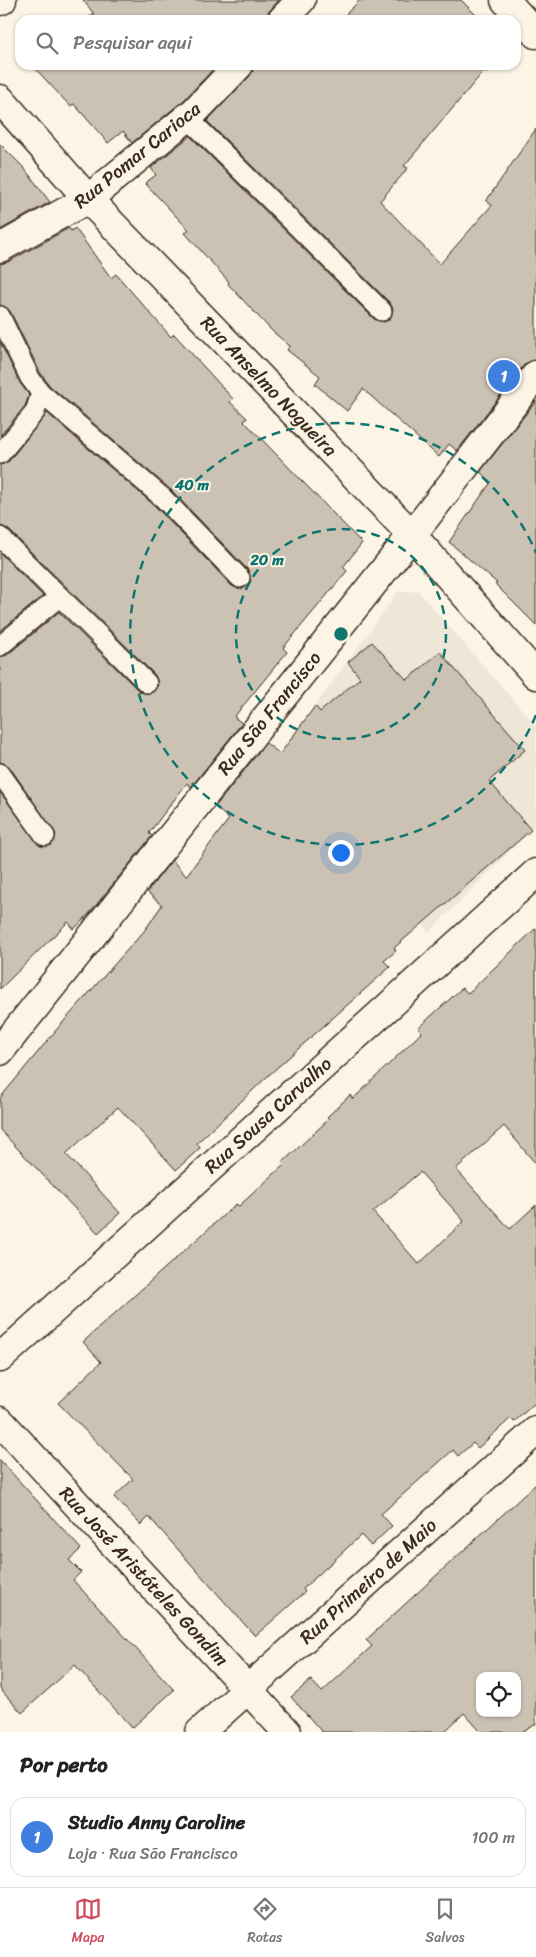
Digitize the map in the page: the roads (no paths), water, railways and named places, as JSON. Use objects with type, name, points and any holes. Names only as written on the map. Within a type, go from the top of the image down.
[{"type":"street","points":[[287,15],[301,0]]},
{"type":"street","points":[[505,0],[519,15]]},
{"type":"street","points":[[521,18],[536,34]]},
{"type":"street","name":"Rua Pomar Carioca","points":[[0,248],[88,199],[187,117],[234,70]]},
{"type":"street","name":"Rua Anselmo Nogueira","points":[[0,99],[88,199],[412,534],[536,675]]},
{"type":"street","name":"Rua São Francisco","points":[[0,1051],[412,534],[536,375]]},
{"type":"street","name":"Rua Sousa Carvalho","points":[[0,1358],[536,873]]},
{"type":"street","name":"Rua José Aristóteles Gondim","points":[[0,1421],[287,1732]]},
{"type":"street","name":"Rua Primeiro de Maio","points":[[200,1732],[536,1431]]},
{"type":"lane","points":[[187,117],[382,311]]},
{"type":"lane","points":[[0,316],[30,378],[41,392],[163,498],[240,578]]},
{"type":"lane","points":[[0,454],[34,412],[41,392]]},
{"type":"lane","points":[[0,537],[147,683]]},
{"type":"lane","points":[[0,646],[59,597]]},
{"type":"lane","points":[[0,773],[45,836]]},
{"type":"place","name":"Studio Anny Caroline","points":[[504,376]]}]
